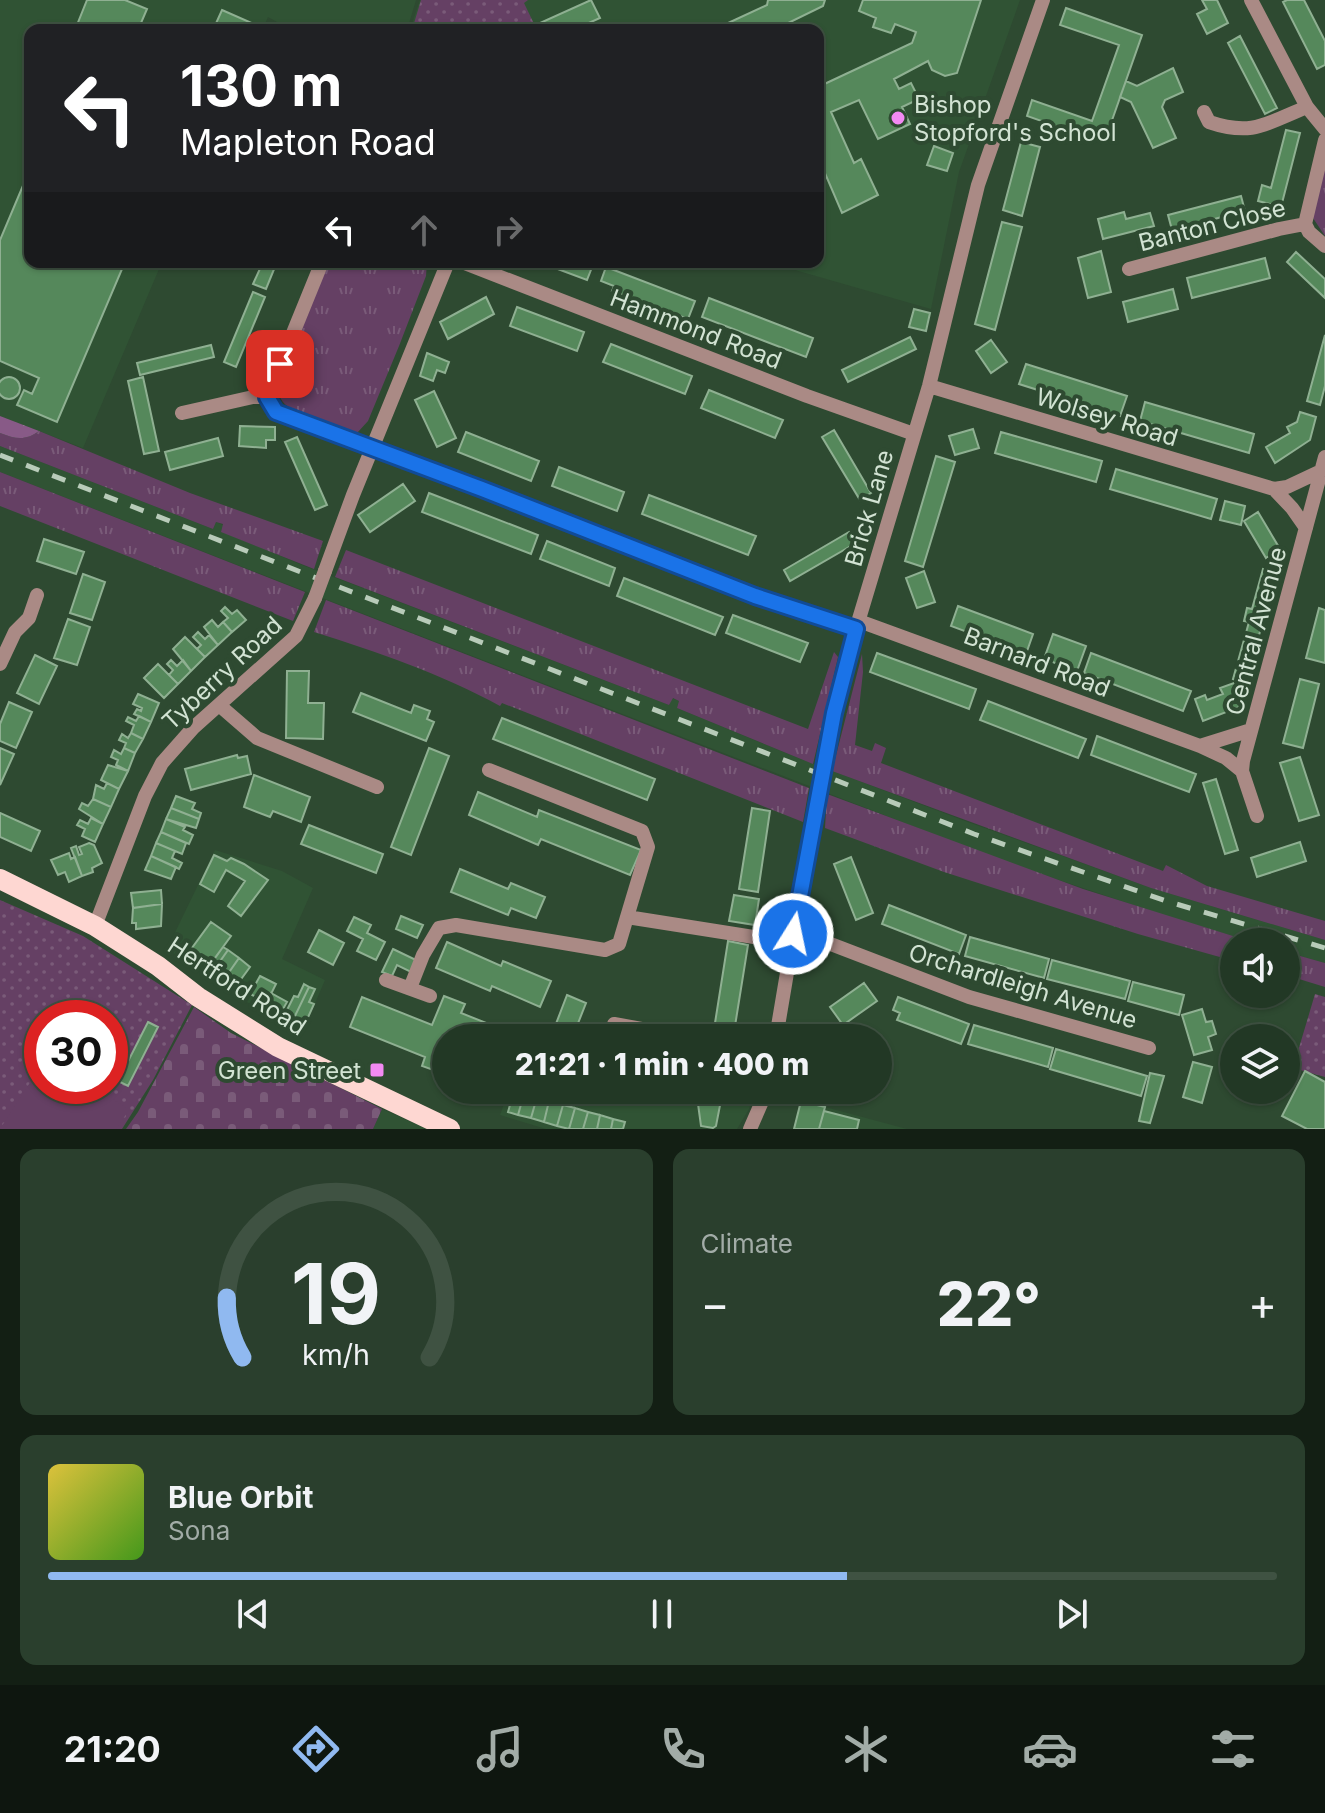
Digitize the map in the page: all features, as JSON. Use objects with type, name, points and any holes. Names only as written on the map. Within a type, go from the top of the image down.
[{"type":"main road","name":"Hertford Road","points":[[0,879],[95,926],[158,966],[198,997],[278,1047],[450,1129]]},
{"type":"street","name":"Brick Lane","points":[[778,1024],[834,713],[929,386],[978,185],[1043,0]]},
{"type":"street","points":[[1251,0],[1307,107],[1325,129]]},
{"type":"street","points":[[1204,112],[1209,122],[1239,130],[1263,127],[1307,107]]},
{"type":"street","points":[[1325,140],[1305,224],[1309,232],[1325,246]]},
{"type":"street","name":"Banton Close","points":[[1129,269],[1305,224]]},
{"type":"street","points":[[182,413],[253,397],[267,397],[320,268]]},
{"type":"street","name":"Tyberry Road","points":[[95,926],[153,778],[172,750],[296,636],[315,598],[371,448],[446,268]]},
{"type":"street","name":"Hammond Road","points":[[477,268],[793,391],[914,434]]},
{"type":"street","name":"Wolsey Road","points":[[929,386],[1274,489]]},
{"type":"street","name":"Barnard Road","points":[[267,397],[276,412],[755,596],[858,625],[1200,746],[1226,758],[1242,771]]},
{"type":"street","points":[[1274,489],[1287,487],[1323,464]]},
{"type":"street","name":"Central Avenue","points":[[1242,771],[1323,464]]},
{"type":"street","points":[[1274,489],[1306,528]]},
{"type":"street","points":[[0,664],[15,632],[29,618],[37,595]]},
{"type":"street","points":[[219,705],[257,738],[377,787]]},
{"type":"street","points":[[1200,746],[1251,730]]},
{"type":"street","points":[[410,988],[423,955],[439,928],[456,925],[605,950],[619,944],[648,847],[642,831],[489,770]]},
{"type":"street","points":[[1242,771],[1257,816]]},
{"type":"street","name":"Orchardleigh Avenue","points":[[627,917],[792,939],[815,938],[969,997],[1149,1048]]},
{"type":"street","points":[[386,980],[430,996]]},
{"type":"street","points":[[750,1129],[761,1104]]},
{"type":"shaded area","points":[[0,0],[416,0],[409,24],[281,24],[268,17],[265,24],[24,24],[24,268],[159,268],[83,448],[0,416]]},
{"type":"shaded area","name":"Bishop Stopford's School","points":[[420,0],[1020,0],[959,172],[931,309],[788,268],[824,268],[824,24],[412,24]]},
{"type":"shaded area","points":[[0,446],[213,529],[216,522],[223,525],[221,531],[302,565],[669,705],[672,698],[679,701],[677,708],[965,821],[1151,888],[1285,928],[1220,928],[1220,932],[1003,861],[0,472]]},
{"type":"shaded area","points":[[215,850],[282,871],[313,888],[282,959],[325,980],[302,1034],[240,998],[167,949]]},
{"type":"shaded area","points":[[1300,933],[1325,940],[1325,963],[1300,956]]},
{"type":"shaded area","points":[[504,1104],[751,1104],[737,1129],[546,1129],[500,1115]]},
{"type":"shaded area","points":[[825,1107],[907,1129],[819,1129]]},
{"type":"shaded area","points":[[382,1109],[427,1129],[373,1129]]},
{"type":"green space","points":[[421,0],[528,0],[524,3],[534,24],[414,24]]},
{"type":"green space","points":[[1325,164],[1325,236],[1313,218]]},
{"type":"green space","points":[[326,268],[427,268],[368,421],[357,433],[292,410],[279,394],[280,380]]},
{"type":"green space","points":[[0,416],[39,431],[20,438],[0,433]]},
{"type":"green space","points":[[39,431],[190,493],[323,541],[314,569],[221,532],[223,524],[216,522],[213,529],[0,446],[0,433],[20,438]]},
{"type":"green space","points":[[0,472],[305,592],[293,621],[0,506]]},
{"type":"green space","points":[[346,550],[808,729],[834,652],[838,657],[813,764],[677,708],[679,701],[673,698],[669,705],[335,577]]},
{"type":"green space","points":[[326,600],[809,788],[803,822],[502,703],[500,706],[409,664],[314,632]]},
{"type":"green space","points":[[862,654],[855,745],[872,751],[875,743],[886,748],[881,763],[1163,871],[1166,865],[1207,886],[1325,921],[1325,940],[1300,933],[1300,928],[1285,928],[1151,888],[832,771]]},
{"type":"green space","points":[[827,794],[1083,889],[1220,932],[1220,957],[944,872],[825,828]]},
{"type":"green space","points":[[0,900],[83,936],[192,1005],[153,1080],[122,1129],[0,1129]]},
{"type":"green space","points":[[1300,956],[1325,963],[1325,987],[1300,979]]},
{"type":"green space","points":[[1315,994],[1325,997],[1325,1077],[1300,1070],[1300,1044]]},
{"type":"green space","points":[[194,1007],[231,1033],[382,1109],[373,1129],[126,1129]]},
{"type":"green space","points":[[24,1092],[24,1104],[120,1104],[129,1110],[116,1129],[0,1129]]},
{"type":"building","points":[[87,0],[125,0],[147,9],[141,24],[77,24]]},
{"type":"building","points":[[591,0],[600,18],[586,24],[540,23]]},
{"type":"building","points":[[768,0],[825,0],[823,6],[786,24],[726,24],[767,5]]},
{"type":"building","points":[[863,0],[981,0],[957,73],[945,76],[932,70],[928,61],[894,79],[899,89],[911,83],[919,99],[902,107],[910,124],[878,139],[859,100],[831,112],[854,163],[861,159],[878,195],[842,213],[824,171],[824,84],[912,43],[916,32],[895,24],[891,33],[873,27],[876,18],[859,11]]},
{"type":"building","points":[[1202,0],[1217,0],[1228,23],[1207,34],[1197,14],[1207,9]]},
{"type":"building","points":[[1304,0],[1325,41],[1325,65],[1317,69],[1283,2]]},
{"type":"building","points":[[1066,8],[1142,35],[1104,143],[1027,116],[1032,100],[1092,121],[1119,45],[1060,25]]},
{"type":"building","points":[[222,10],[254,24],[216,24]]},
{"type":"building","points":[[1240,36],[1277,108],[1265,114],[1228,43]]},
{"type":"building","points":[[1173,68],[1183,92],[1165,100],[1162,107],[1176,138],[1153,148],[1131,102],[1120,97],[1126,81],[1137,86]]},
{"type":"building","points":[[1286,130],[1300,133],[1281,207],[1258,201],[1262,185],[1271,188]]},
{"type":"building","points":[[1021,142],[1040,147],[1022,216],[1003,210]]},
{"type":"building","points":[[934,146],[953,153],[947,171],[927,165]]},
{"type":"building","points":[[24,183],[24,268],[122,268],[57,422],[17,405],[24,390],[32,394],[39,378],[0,361],[0,240]]},
{"type":"building","points":[[1241,196],[1245,211],[1172,230],[1168,215]]},
{"type":"building","points":[[1124,212],[1126,219],[1150,213],[1154,226],[1103,239],[1098,219]]},
{"type":"building","points":[[1002,222],[1022,227],[995,330],[975,324]]},
{"type":"building","points":[[1101,251],[1111,292],[1088,298],[1078,258]]},
{"type":"building","points":[[1296,252],[1325,279],[1325,298],[1287,262]]},
{"type":"building","points":[[1265,258],[1270,278],[1192,298],[1187,278]]},
{"type":"building","points":[[260,268],[275,268],[266,289],[253,284]]},
{"type":"building","points":[[555,268],[592,268],[587,280]]},
{"type":"building","points":[[606,268],[609,268],[695,301],[688,319],[612,291],[614,286],[601,281]]},
{"type":"building","points":[[1173,289],[1178,309],[1128,322],[1123,302]]},
{"type":"building","points":[[253,292],[265,297],[236,367],[224,362]]},
{"type":"building","points":[[486,297],[494,314],[448,339],[440,322]]},
{"type":"building","points":[[709,298],[813,338],[806,357],[702,317]]},
{"type":"building","points":[[517,307],[584,332],[577,351],[510,326]]},
{"type":"building","points":[[914,309],[930,313],[926,331],[909,327]]},
{"type":"building","points":[[1325,335],[1325,386],[1320,405],[1307,401]]},
{"type":"building","points":[[910,337],[916,349],[848,382],[842,370]]},
{"type":"building","points":[[991,340],[1007,362],[991,373],[976,351]]},
{"type":"building","points":[[611,344],[692,376],[685,394],[603,362]]},
{"type":"building","points":[[211,345],[214,357],[140,375],[137,363]]},
{"type":"building","points":[[427,353],[449,362],[445,373],[437,370],[433,381],[420,376]]},
{"type":"building","points":[[1026,364],[1127,396],[1120,416],[1019,384]]},
{"type":"building","points":[[9,377],[19,384],[17,396],[9,399],[1,396],[1,380]]},
{"type":"building","points":[[143,377],[159,451],[144,454],[128,381]]},
{"type":"building","points":[[709,390],[783,420],[775,438],[701,408]]},
{"type":"building","points":[[434,391],[456,438],[437,447],[415,400]]},
{"type":"building","points":[[1145,402],[1254,434],[1249,453],[1140,421]]},
{"type":"building","points":[[1300,412],[1316,417],[1310,440],[1275,463],[1266,447],[1290,433],[1287,427],[1297,422]]},
{"type":"building","points":[[240,426],[275,427],[275,440],[266,440],[266,448],[239,446]]},
{"type":"building","points":[[973,429],[979,448],[955,455],[949,436]]},
{"type":"building","points":[[834,430],[871,493],[860,500],[822,437]]},
{"type":"building","points":[[466,432],[539,461],[531,481],[458,452]]},
{"type":"building","points":[[1001,432],[1102,461],[1096,482],[995,453]]},
{"type":"building","points":[[297,437],[327,505],[315,510],[285,442]]},
{"type":"building","points":[[218,438],[223,456],[170,470],[165,452]]},
{"type":"building","points":[[936,456],[955,462],[923,567],[905,561]]},
{"type":"building","points":[[559,467],[624,492],[617,511],[552,486]]},
{"type":"building","points":[[1116,469],[1217,499],[1211,519],[1110,489]]},
{"type":"building","points":[[403,484],[415,501],[370,532],[358,515]]},
{"type":"building","points":[[429,493],[538,535],[531,554],[422,512]]},
{"type":"building","points":[[649,495],[756,536],[748,555],[642,514]]},
{"type":"building","points":[[1225,501],[1245,506],[1241,525],[1220,520]]},
{"type":"building","points":[[1258,512],[1280,549],[1266,558],[1244,521]]},
{"type":"building","points":[[849,532],[856,543],[790,581],[784,570]]},
{"type":"building","points":[[44,539],[84,552],[76,574],[37,561]]},
{"type":"building","points":[[547,541],[615,568],[609,586],[540,559]]},
{"type":"building","points":[[1263,569],[1276,573],[1246,683],[1233,679],[1249,622],[1244,621],[1247,608],[1252,609]]},
{"type":"building","points":[[924,571],[935,602],[917,608],[906,578]]},
{"type":"building","points":[[83,574],[105,582],[92,620],[70,613]]},
{"type":"building","points":[[624,578],[723,617],[715,635],[617,596]]},
{"type":"building","points":[[958,606],[1033,634],[1026,654],[951,626]]},
{"type":"building","points":[[225,607],[232,614],[237,610],[246,620],[232,632],[223,622],[228,618],[221,611]]},
{"type":"building","points":[[1319,608],[1325,610],[1325,663],[1306,658]]},
{"type":"building","points":[[733,615],[808,643],[800,662],[726,633]]},
{"type":"building","points":[[68,619],[90,627],[77,665],[54,658]]},
{"type":"building","points":[[212,620],[218,627],[223,622],[232,632],[218,645],[204,627]]},
{"type":"building","points":[[198,632],[205,639],[209,635],[218,645],[205,657],[197,649],[201,645],[193,637]]},
{"type":"building","points":[[1053,634],[1086,646],[1077,671],[1044,659]]},
{"type":"building","points":[[185,637],[205,657],[191,671],[173,649]]},
{"type":"building","points":[[877,653],[976,689],[969,709],[870,672]]},
{"type":"building","points":[[1091,653],[1191,691],[1183,711],[1084,673]]},
{"type":"building","points":[[35,655],[57,666],[39,704],[17,693]]},
{"type":"building","points":[[171,660],[177,666],[183,660],[191,671],[178,684],[169,675],[173,670],[167,664]]},
{"type":"building","points":[[158,664],[178,684],[164,698],[144,678]]},
{"type":"building","points":[[287,671],[309,671],[308,703],[324,703],[323,739],[286,738]]},
{"type":"building","points":[[1300,679],[1319,684],[1303,748],[1283,743]]},
{"type":"building","points":[[1234,683],[1242,706],[1203,721],[1195,699],[1205,695],[1207,700],[1223,694],[1220,688]]},
{"type":"building","points":[[361,693],[411,713],[414,705],[430,711],[427,719],[434,722],[426,741],[353,712]]},
{"type":"building","points":[[138,694],[159,703],[151,722],[134,714],[142,708],[133,704]]},
{"type":"building","points":[[988,701],[1086,739],[1078,758],[980,720]]},
{"type":"building","points":[[9,702],[32,712],[16,748],[0,741],[0,724]]},
{"type":"building","points":[[139,716],[151,722],[143,739],[131,733],[134,725],[126,721],[128,717],[136,721]]},
{"type":"building","points":[[502,718],[655,779],[647,800],[493,739]]},
{"type":"building","points":[[131,733],[143,739],[135,753],[124,748],[126,743],[119,740],[122,734],[128,738]]},
{"type":"building","points":[[1097,736],[1196,774],[1189,792],[1091,755]]},
{"type":"building","points":[[0,748],[14,754],[0,785]]},
{"type":"building","points":[[124,748],[135,753],[128,771],[116,765],[118,760],[111,757],[114,750],[121,754]]},
{"type":"building","points":[[429,748],[449,756],[411,855],[391,847]]},
{"type":"building","points":[[237,755],[238,758],[247,756],[251,774],[191,790],[185,769]]},
{"type":"building","points":[[1300,757],[1319,815],[1299,821],[1280,763]]},
{"type":"building","points":[[108,765],[128,771],[119,789],[101,780]]},
{"type":"building","points":[[254,775],[310,797],[301,822],[273,811],[270,817],[244,807]]},
{"type":"building","points":[[1216,779],[1238,850],[1225,854],[1203,783]]},
{"type":"building","points":[[107,783],[119,789],[111,807],[93,799],[96,785],[104,789]]},
{"type":"building","points":[[478,792],[537,817],[539,810],[641,850],[630,875],[541,839],[538,845],[469,815]]},
{"type":"building","points":[[176,796],[195,803],[192,809],[201,813],[199,819],[171,808]]},
{"type":"building","points":[[93,799],[111,807],[103,824],[79,809],[82,803],[88,806]]},
{"type":"building","points":[[171,808],[199,819],[196,828],[166,819]]},
{"type":"building","points":[[752,808],[770,811],[758,892],[739,889]]},
{"type":"building","points":[[0,813],[40,831],[31,851],[0,837]]},
{"type":"building","points":[[91,818],[103,824],[95,842],[82,836],[85,829],[77,825],[80,820],[88,824]]},
{"type":"building","points":[[166,819],[185,827],[183,830],[193,835],[189,844],[161,832]]},
{"type":"building","points":[[309,825],[383,854],[376,873],[301,844]]},
{"type":"building","points":[[161,832],[186,843],[182,854],[156,843]]},
{"type":"building","points":[[1300,842],[1306,861],[1257,877],[1251,858]]},
{"type":"building","points":[[89,843],[94,845],[102,863],[92,868],[93,872],[82,876],[71,848],[76,846],[79,855],[82,854],[79,847]]},
{"type":"building","points":[[156,843],[175,851],[172,858],[182,863],[179,869],[151,856]]},
{"type":"building","points":[[69,853],[71,859],[75,857],[82,876],[69,882],[65,872],[58,875],[51,860]]},
{"type":"building","points":[[214,855],[244,864],[268,880],[241,916],[228,906],[245,881],[226,870],[214,892],[200,884]]},
{"type":"building","points":[[151,856],[176,867],[171,879],[145,870]]},
{"type":"building","points":[[851,857],[873,913],[856,920],[834,864]]},
{"type":"building","points":[[460,869],[508,889],[511,883],[545,897],[536,918],[511,908],[508,915],[451,892]]},
{"type":"building","points":[[161,890],[162,904],[133,908],[131,893]]},
{"type":"building","points":[[734,895],[759,899],[755,925],[729,921]]},
{"type":"building","points":[[162,904],[161,926],[136,929],[136,923],[132,923],[133,908]]},
{"type":"building","points":[[889,905],[966,935],[959,954],[882,924]]},
{"type":"building","points":[[401,916],[423,925],[417,938],[396,929]]},
{"type":"building","points":[[354,917],[371,925],[367,933],[385,942],[376,960],[357,951],[363,939],[347,931]]},
{"type":"building","points":[[211,922],[231,936],[209,966],[189,952]]},
{"type":"building","points":[[319,930],[344,943],[333,965],[308,952]]},
{"type":"building","points":[[970,937],[1049,959],[1044,978],[965,956]]},
{"type":"building","points":[[728,941],[748,945],[735,1024],[715,1023]]},
{"type":"building","points":[[447,942],[501,966],[503,961],[551,981],[540,1007],[492,986],[490,991],[436,968]]},
{"type":"building","points":[[223,947],[228,950],[213,971],[208,968]]},
{"type":"building","points":[[393,949],[416,960],[411,972],[397,965],[392,976],[382,972]]},
{"type":"building","points":[[228,950],[239,958],[225,978],[214,970]]},
{"type":"building","points":[[239,958],[250,967],[236,986],[225,978]]},
{"type":"building","points":[[1052,960],[1130,981],[1125,999],[1047,979]]},
{"type":"building","points":[[260,976],[276,984],[267,1002],[250,994]]},
{"type":"building","points":[[1133,982],[1184,995],[1179,1015],[1128,1001]]},
{"type":"building","points":[[864,983],[877,1001],[844,1024],[830,1007]]},
{"type":"building","points":[[304,984],[309,987],[294,1018],[285,1014],[294,996],[298,997]]},
{"type":"building","points":[[309,987],[315,989],[309,1002],[314,1004],[305,1024],[294,1018]]},
{"type":"building","points":[[271,993],[287,1002],[278,1018],[263,1010]]},
{"type":"building","points":[[567,995],[586,1003],[578,1024],[556,1024]]},
{"type":"building","points":[[444,996],[465,1004],[461,1013],[489,1024],[432,1024]]},
{"type":"building","points":[[362,997],[432,1025],[432,1070],[422,1066],[425,1057],[350,1027]]},
{"type":"building","points":[[898,997],[969,1024],[961,1044],[897,1020],[900,1013],[893,1010]]},
{"type":"building","points":[[1202,1009],[1206,1022],[1212,1021],[1216,1034],[1208,1037],[1212,1050],[1194,1055],[1182,1015]]},
{"type":"building","points":[[148,1022],[158,1027],[128,1086],[128,1061]]},
{"type":"building","points":[[974,1025],[1053,1048],[1048,1067],[968,1044]]},
{"type":"building","points":[[1056,1049],[1147,1076],[1141,1096],[1050,1069]]},
{"type":"building","points":[[1193,1062],[1212,1067],[1202,1103],[1183,1097]]},
{"type":"building","points":[[1305,1071],[1325,1082],[1325,1129],[1307,1129],[1282,1116],[1288,1104],[1300,1104],[1300,1081]]},
{"type":"building","points":[[1150,1073],[1164,1076],[1150,1123],[1139,1121]]},
{"type":"building","points":[[510,1104],[521,1104],[518,1115],[508,1112]]},
{"type":"building","points":[[521,1104],[535,1104],[531,1118],[518,1115]]},
{"type":"building","points":[[535,1104],[548,1104],[544,1122],[531,1118]]},
{"type":"building","points":[[548,1104],[563,1105],[557,1126],[544,1122]]},
{"type":"building","points":[[698,1104],[720,1104],[716,1126],[701,1126]]},
{"type":"building","points":[[800,1104],[825,1107],[819,1129],[794,1129]]},
{"type":"building","points":[[563,1105],[575,1108],[569,1129],[557,1126]]},
{"type":"building","points":[[575,1108],[588,1112],[583,1129],[569,1129]]},
{"type":"building","points":[[824,1111],[859,1120],[857,1129],[819,1129]]},
{"type":"building","points":[[588,1112],[600,1115],[597,1129],[583,1129]]},
{"type":"building","points":[[600,1115],[613,1119],[611,1129],[597,1129]]},
{"type":"building","points":[[613,1119],[625,1122],[623,1129],[611,1129]]},
{"type":"railway","points":[[0,455],[974,834],[1166,901],[1325,948]]},
{"type":"place","name":"Bishop Stopford's School","points":[[898,118]]},
{"type":"place","name":"Green Street","points":[[377,1070]]},
{"type":"route","points":[[280,364],[267,397],[276,412],[755,596],[856,629],[817,795],[793,934]]}]
